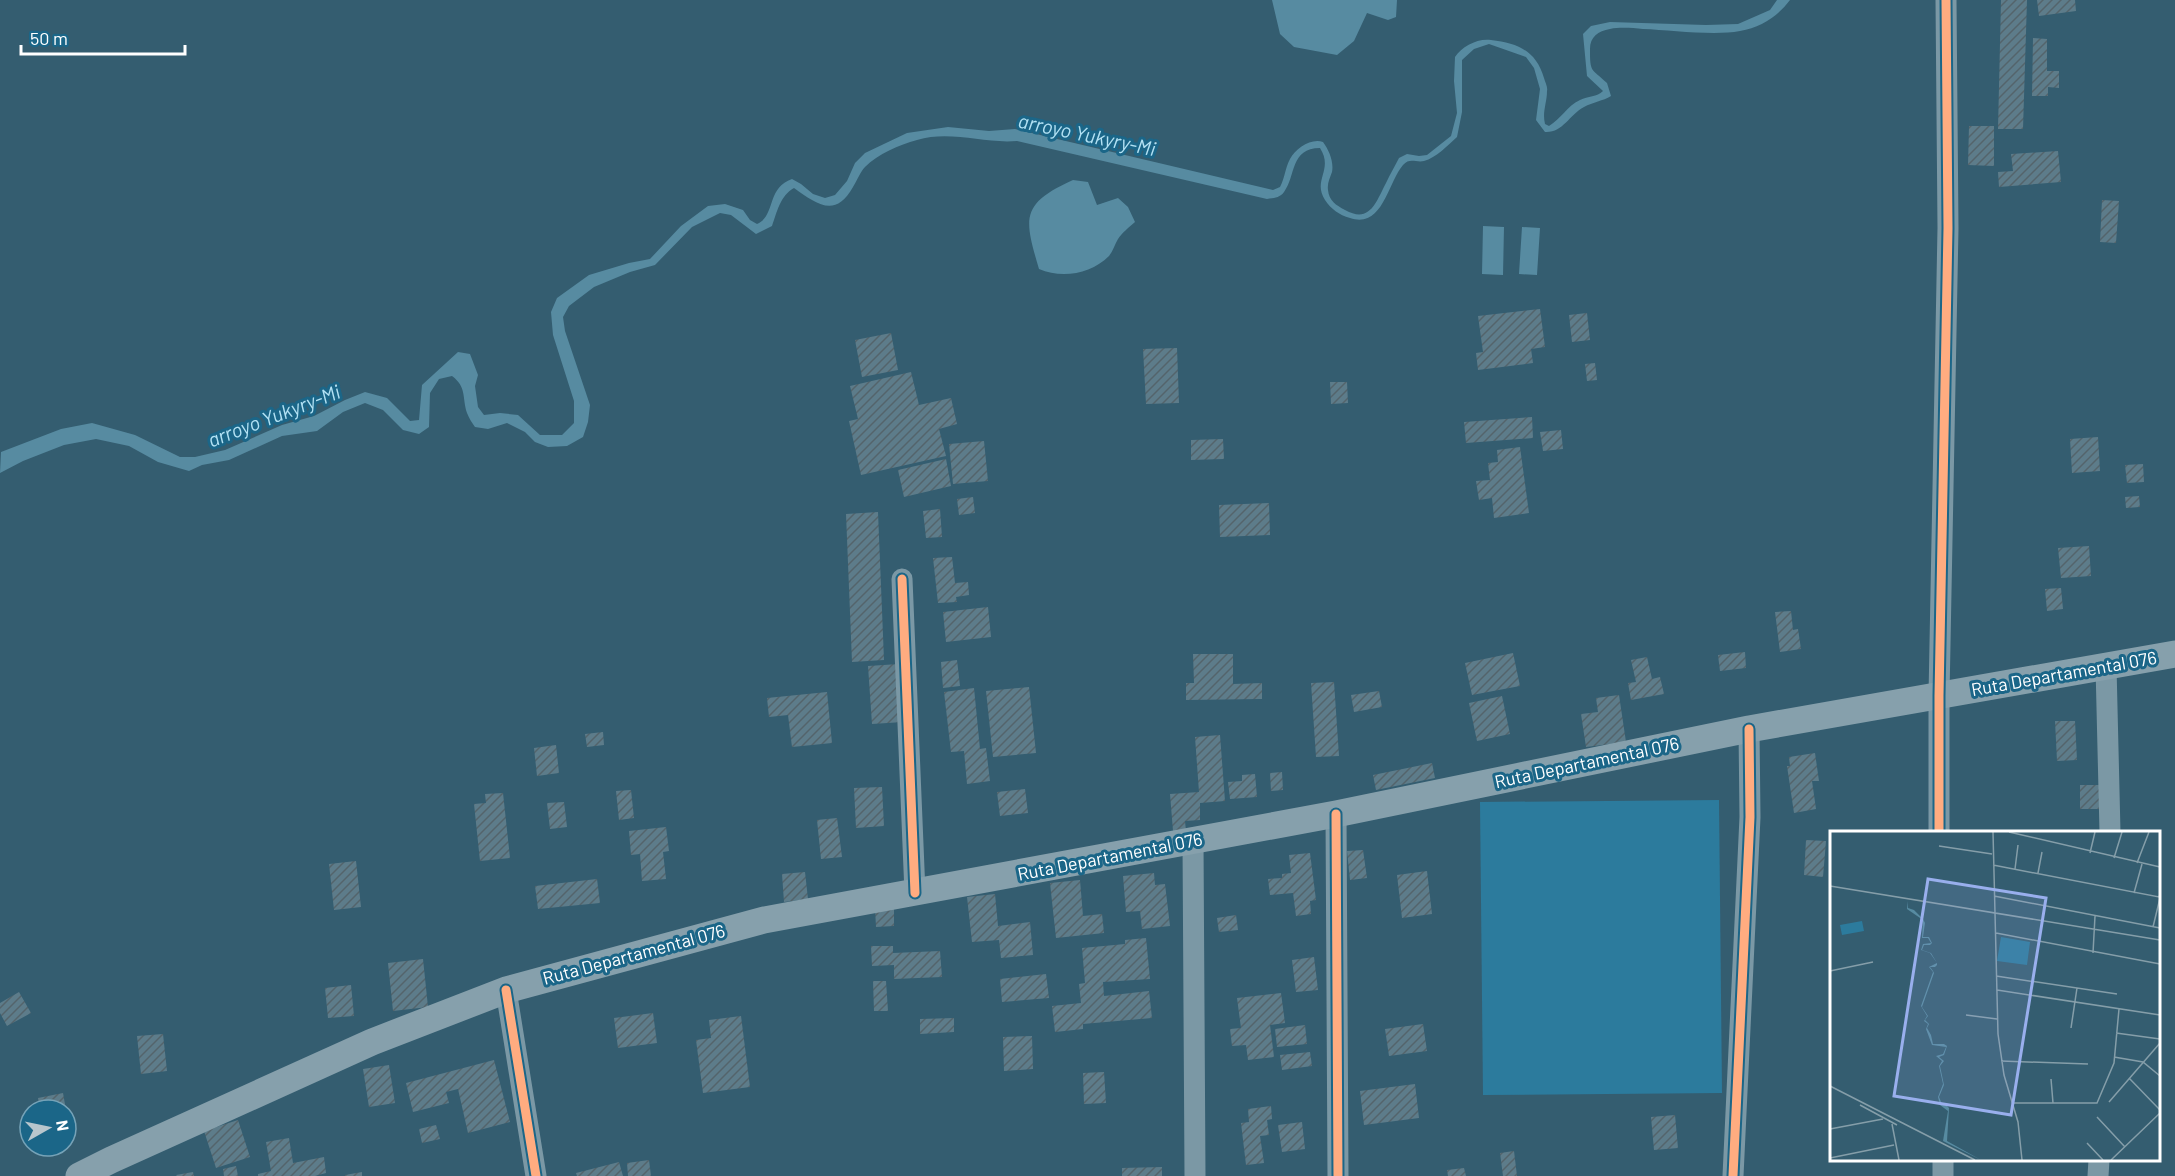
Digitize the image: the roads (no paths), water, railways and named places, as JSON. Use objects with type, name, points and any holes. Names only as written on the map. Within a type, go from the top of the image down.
[{"type":"main road","name":"Ruta Departamental 076","points":[[79,1176],[112,1168],[372,1042],[506,990],[764,920],[1335,814],[1749,729],[2175,654]]},
{"type":"street","points":[[1940,831],[1939,696],[1947,228],[1946,0]]},
{"type":"street","points":[[902,579],[915,893]]},
{"type":"street","points":[[2106,666],[2109,831]]},
{"type":"street","points":[[1733,1176],[1750,817],[1749,729]]},
{"type":"street","points":[[1335,814],[1338,1176]]},
{"type":"street","points":[[1193,841],[1195,1176]]},
{"type":"street","points":[[506,990],[536,1176]]},
{"type":"street","points":[[2098,1176],[2099,1161]]},
{"type":"water label","name":"arroyo Yukyry-Mi","points":[[1087,135]]},
{"type":"water label","name":"arroyo Yukyry-Mi","points":[[274,416]]}]
